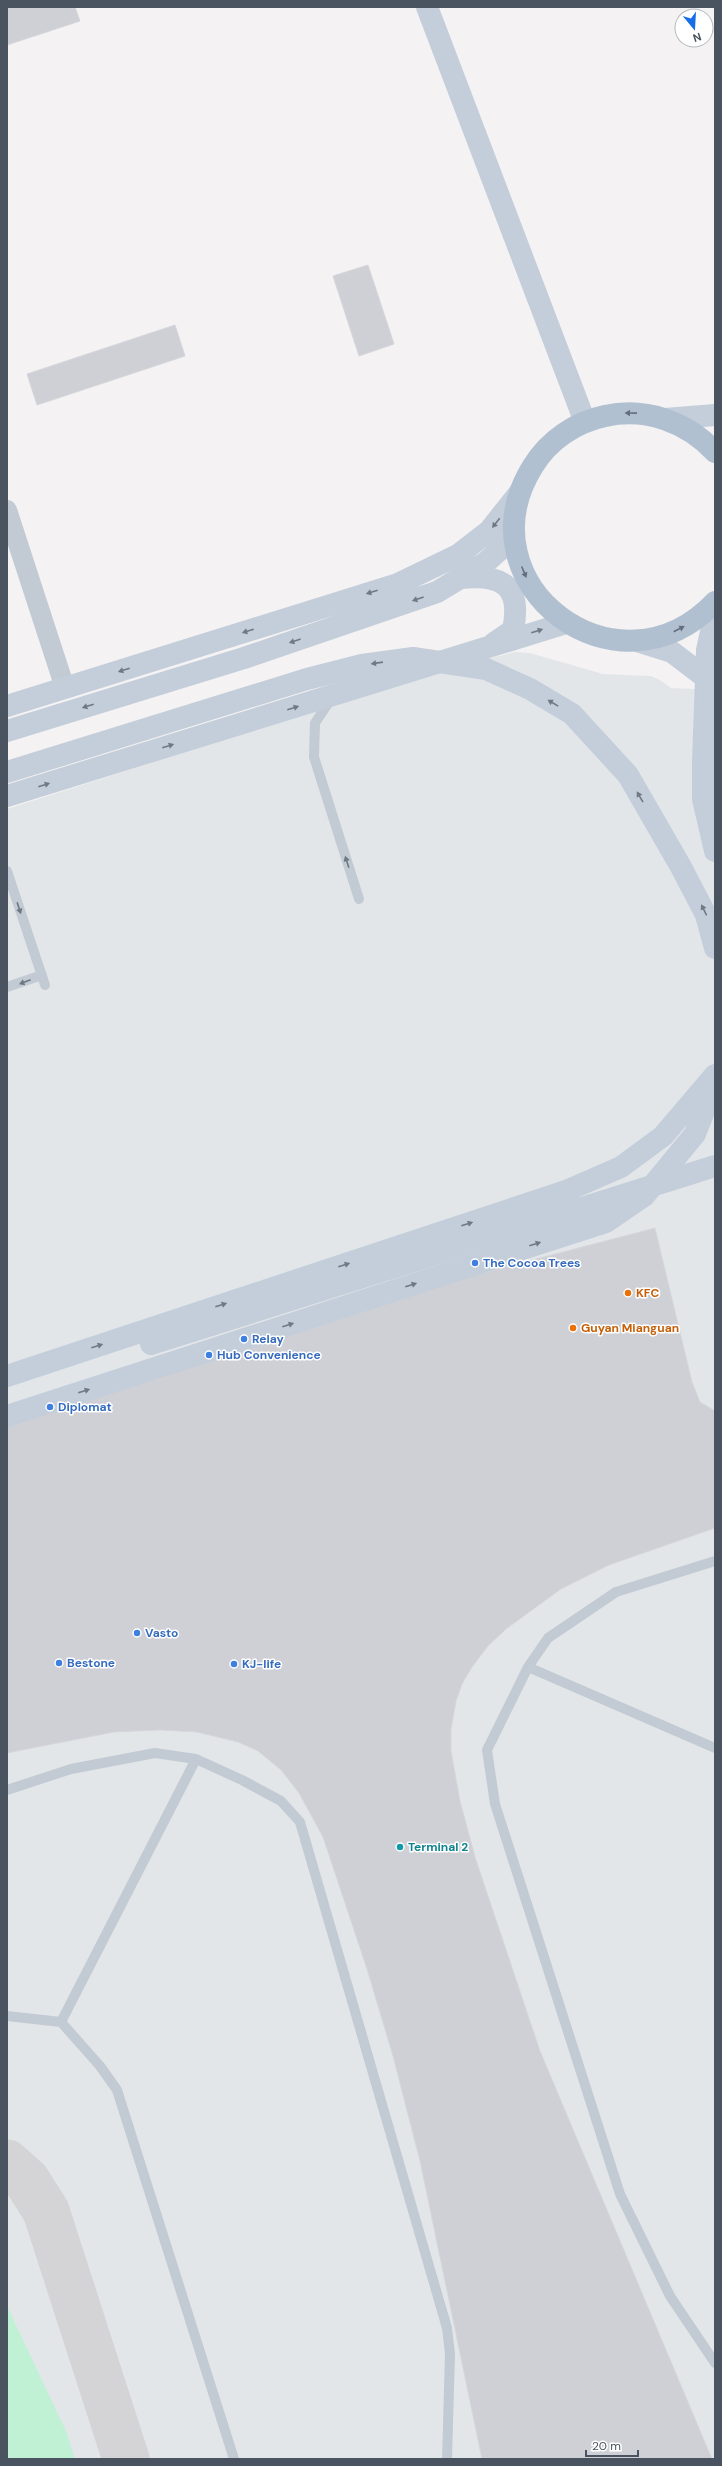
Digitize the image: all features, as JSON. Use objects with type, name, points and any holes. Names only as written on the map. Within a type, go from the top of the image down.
[{"type":"main road","points":[[427,7],[585,422]]},
{"type":"main road","points":[[711,678],[672,652],[637,641],[600,638],[566,622],[546,606],[528,581],[519,558],[514,528],[520,492],[527,475],[548,446],[562,435],[585,422],[612,414],[630,413],[665,419],[707,437],[715,452]]},
{"type":"main road","points":[[665,419],[715,415]]},
{"type":"main road","points":[[7,706],[398,584],[458,555],[489,531],[520,492]]},
{"type":"main road","points":[[7,731],[244,658],[430,594],[464,578],[485,563],[502,548],[514,528]]},
{"type":"main road","points":[[398,584],[464,578],[496,579],[511,590],[517,611],[513,630],[490,646]]},
{"type":"main road","points":[[637,641],[674,632],[691,623],[715,602]]},
{"type":"main road","points":[[715,613],[708,650],[711,678],[703,799],[715,851]]},
{"type":"main road","points":[[7,796],[566,622]]},
{"type":"main road","points":[[7,772],[307,679],[362,665],[413,658],[486,669],[530,689],[572,714],[628,775],[681,867],[706,915],[715,948]]},
{"type":"main road","points":[[7,1376],[566,1191],[621,1167],[663,1136],[715,1075]]},
{"type":"main road","points":[[7,1416],[606,1222],[644,1196],[695,1134],[715,1083]]},
{"type":"main road","points":[[7,1390],[715,1166]]},
{"type":"street","points":[[7,510],[65,688]]},
{"type":"lane","points":[[334,695],[315,723],[314,757],[359,899]]},
{"type":"lane","points":[[7,871],[44,980],[7,986]]},
{"type":"lane","points":[[715,1561],[616,1592],[548,1638],[528,1667],[487,1750],[495,1804],[620,2194],[670,2296],[715,2363]]},
{"type":"lane","points":[[528,1667],[715,1748]]},
{"type":"lane","points":[[7,1790],[71,1769],[155,1753],[196,1759],[242,1780],[281,1801],[300,1822],[447,2328],[450,2354],[447,2459]]},
{"type":"lane","points":[[61,2022],[196,1759]]},
{"type":"lane","points":[[7,2016],[61,2022],[100,2066],[117,2090],[234,2459]]},
{"type":"shaded area","points":[[515,652],[530,653],[603,674],[651,676],[660,680],[671,688],[715,690],[715,2459],[7,2459],[7,809],[442,670]]},
{"type":"green space","points":[[7,2306],[66,2431],[75,2459],[7,2459]]},
{"type":"building","points":[[7,7],[75,7],[80,21],[7,45]]},
{"type":"building","points":[[368,265],[394,344],[359,356],[333,276]]},
{"type":"building","points":[[175,325],[185,356],[37,405],[27,374]]},
{"type":"building","name":"Terminal 2","points":[[655,1228],[692,1382],[700,1402],[715,1411],[715,1528],[609,1565],[561,1589],[506,1629],[488,1646],[472,1667],[462,1684],[456,1701],[451,1729],[451,1751],[460,1801],[475,1857],[540,2051],[712,2459],[482,2459],[420,2161],[393,2056],[367,1969],[323,1837],[299,1793],[281,1770],[258,1751],[238,1742],[197,1732],[160,1730],[114,1732],[7,1753],[7,1425],[448,1282]]},
{"type":"taxiway","points":[[7,2163],[27,2181],[46,2211],[126,2459]]},
{"type":"place","name":"The Cocoa Trees","points":[[475,1263]]},
{"type":"place","name":"KFC","points":[[628,1293]]},
{"type":"place","name":"Guyan Mianguan","points":[[573,1328]]},
{"type":"place","name":"Relay","points":[[244,1339]]},
{"type":"place","name":"Hub Convenience","points":[[209,1355]]},
{"type":"place","name":"Diplomat","points":[[50,1407]]},
{"type":"place","name":"Vasto","points":[[137,1633]]},
{"type":"place","name":"Bestone","points":[[59,1663]]},
{"type":"place","name":"KJ-life","points":[[234,1664]]},
{"type":"place","name":"Terminal 2","points":[[400,1847]]}]
